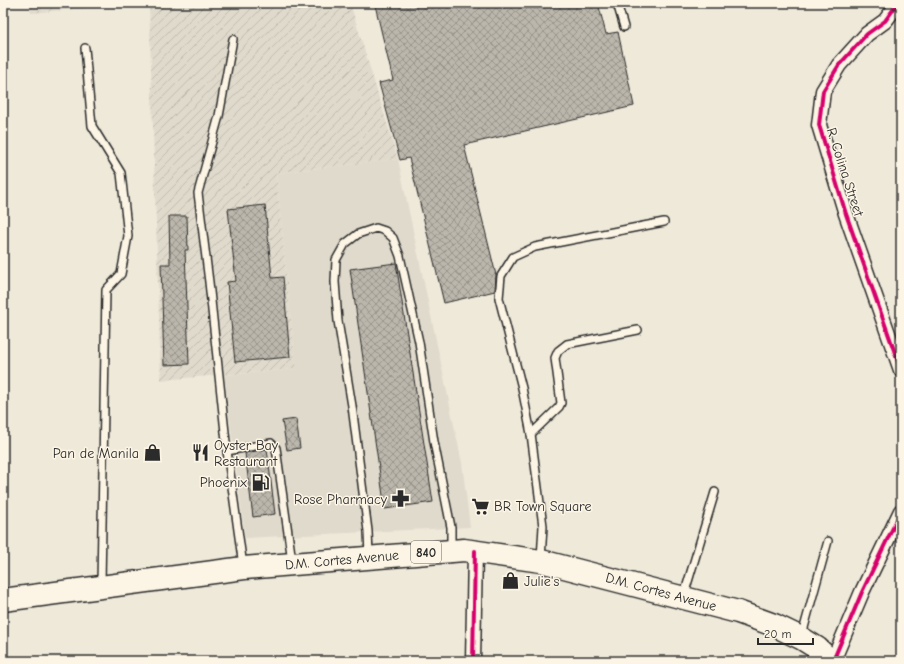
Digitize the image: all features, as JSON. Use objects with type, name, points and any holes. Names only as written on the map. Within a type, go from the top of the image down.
[{"type":"highway","name":"D.M. Cortes Avenue","points":[[3,600],[244,568],[451,550],[475,551],[541,561],[684,597],[760,620],[801,638],[817,648],[832,661]]},
{"type":"street","name":"R. Colina Street","points":[[899,4],[885,21],[867,34],[839,65],[823,90],[819,125],[846,214],[901,370]]},
{"type":"street","points":[[832,661],[862,592],[901,510]]},
{"type":"street","points":[[473,661],[475,551]]},
{"type":"lane","points":[[617,3],[624,27]]},
{"type":"lane","points":[[233,39],[218,116],[198,193],[210,282],[227,451],[244,568]]},
{"type":"lane","points":[[85,48],[92,126],[121,173],[128,236],[122,274],[106,290],[103,547],[100,588]]},
{"type":"lane","points":[[541,561],[543,526],[531,434],[522,388],[499,298],[501,276],[513,257],[535,247],[664,222]]},
{"type":"lane","points":[[370,558],[352,406],[338,321],[335,282],[336,260],[345,244],[358,234],[376,228],[385,231],[393,238],[400,256],[419,342],[434,442],[451,527],[451,550]]},
{"type":"lane","points":[[531,434],[559,407],[560,402],[555,358],[558,351],[567,344],[638,330]]},
{"type":"lane","points":[[227,451],[271,443],[276,448],[293,564]]},
{"type":"lane","points":[[684,597],[715,492]]},
{"type":"lane","points":[[801,638],[828,541]]},
{"type":"shaded area","points":[[30,3],[142,3],[31,13]]},
{"type":"shaded area","points":[[149,3],[350,3],[398,159],[276,173],[296,369],[161,380]]},
{"type":"shaded area","points":[[398,159],[462,463],[470,527],[245,538],[224,375],[296,369],[276,173]]},
{"type":"building","points":[[383,3],[598,3],[606,34],[618,32],[634,106],[464,145],[496,275],[495,291],[444,303],[409,158],[400,160],[379,83],[393,80],[375,5]]},
{"type":"building","points":[[265,205],[272,278],[283,277],[290,357],[235,362],[227,282],[236,281],[228,209]]},
{"type":"building","points":[[169,216],[187,216],[188,250],[185,250],[189,364],[164,365],[161,264],[170,264]]},
{"type":"building","points":[[396,263],[433,502],[385,509],[350,269]]},
{"type":"building","points":[[296,419],[300,448],[287,450],[282,421]]},
{"type":"building","name":"Phoenix","points":[[267,449],[275,514],[253,517],[245,453]]},
{"type":"cycle path","points":[[898,3],[885,21],[867,34],[839,65],[823,91],[819,125],[846,214],[901,370]]},
{"type":"cycle path","points":[[833,661],[862,592],[901,511]]},
{"type":"cycle path","points":[[473,661],[475,551]]},
{"type":"place","name":"Pan de Manila","points":[[152,453]]},
{"type":"place","name":"Oyster Bay Restaurant","points":[[201,453]]},
{"type":"place","name":"Phoenix","points":[[260,482]]},
{"type":"place","name":"Rose Pharmacy","points":[[400,499]]},
{"type":"place","name":"BR Town Square","points":[[481,506]]},
{"type":"place","name":"Julie's","points":[[511,581]]}]
